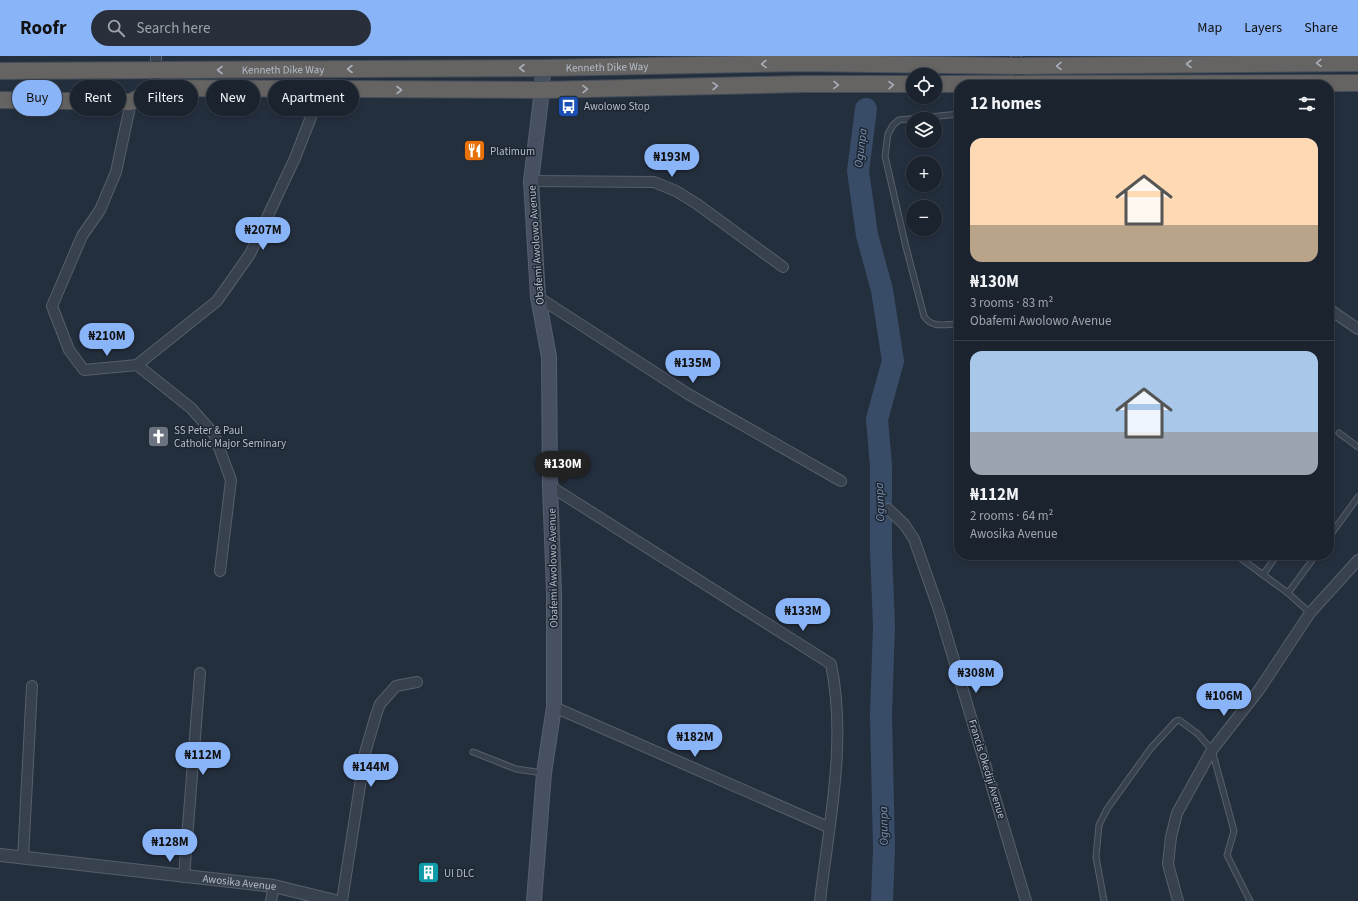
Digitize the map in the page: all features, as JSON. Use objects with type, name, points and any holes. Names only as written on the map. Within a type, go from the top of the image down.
[{"type":"highway","name":"Kenneth Dike Way","points":[[0,71],[156,63],[543,68],[591,64],[803,63],[870,65],[1017,61],[1140,65],[1339,60],[1358,63]]},
{"type":"highway","points":[[1213,64],[1213,80]]},
{"type":"highway","points":[[1140,65],[1140,80]]},
{"type":"highway","points":[[1334,83],[1358,83]]},
{"type":"highway","name":"Kenneth Dike Way","points":[[359,90],[542,90],[802,84],[906,84]]},
{"type":"highway","points":[[942,84],[954,84]]},
{"type":"highway","name":"Kenneth Dike Way","points":[[198,89],[268,89]]},
{"type":"highway","points":[[0,100],[131,102]]},
{"type":"main road","points":[[1339,60],[1340,83]]},
{"type":"main road","name":"Obafemi Awolowo Avenue","points":[[534,901],[544,773],[554,707],[554,592],[550,486],[549,357],[538,298],[531,180],[542,90],[543,68]]},
{"type":"street","points":[[1017,61],[1019,80]]},
{"type":"street","points":[[156,63],[156,80]]},
{"type":"street","points":[[131,102],[116,172],[100,210],[82,236],[52,306],[69,350],[84,370],[137,365],[217,301],[250,254],[295,158],[311,116]]},
{"type":"street","points":[[531,180],[654,182],[676,191],[697,204],[783,267]]},
{"type":"street","points":[[538,298],[688,394],[842,481]]},
{"type":"street","points":[[1334,312],[1358,329]]},
{"type":"street","points":[[137,365],[191,408],[214,434],[231,480],[220,571]]},
{"type":"street","points":[[550,486],[831,664],[835,683],[837,753],[820,901]]},
{"type":"street","name":"Francis Okediji Avenue","points":[[888,509],[904,524],[914,539],[939,610],[1026,901]]},
{"type":"street","points":[[1178,901],[1168,864],[1171,837],[1177,813],[1212,750],[1259,690],[1310,613],[1358,560]]},
{"type":"street","points":[[184,877],[200,673]]},
{"type":"street","points":[[342,901],[365,753],[380,704],[396,686],[417,682]]},
{"type":"street","points":[[23,858],[32,686]]},
{"type":"street","points":[[554,707],[828,827]]},
{"type":"street","name":"Awosika Avenue","points":[[0,855],[274,886],[335,901]]},
{"type":"street","points":[[271,901],[274,886]]},
{"type":"lane","points":[[954,114],[899,120],[893,125],[888,134],[885,151],[906,247],[924,316],[928,322],[933,325],[954,324]]},
{"type":"lane","points":[[1339,433],[1358,447]]},
{"type":"lane","points":[[1334,530],[1358,497]]},
{"type":"lane","points":[[1243,560],[1288,593],[1310,613]]},
{"type":"lane","points":[[1263,575],[1274,560]]},
{"type":"lane","points":[[1288,593],[1312,560]]},
{"type":"lane","points":[[1104,901],[1096,857],[1099,825],[1107,809],[1151,748],[1176,721],[1179,720],[1198,734],[1212,750],[1234,831],[1227,856],[1250,901]]},
{"type":"lane","points":[[473,752],[516,769],[544,773]]},
{"type":"waterway","name":"Ogunpa","points":[[866,109],[858,171],[867,235],[882,290],[893,361],[877,419],[881,466],[881,551],[884,625],[881,715],[884,849],[882,901]]},
{"type":"place","name":"Awolowo Stop","points":[[569,106]]},
{"type":"place","name":"Platimum","points":[[475,151]]},
{"type":"place","name":"SS Peter & Paul Catholic Major Seminary","points":[[158,436]]},
{"type":"place","name":"UI DLC","points":[[429,873]]}]
